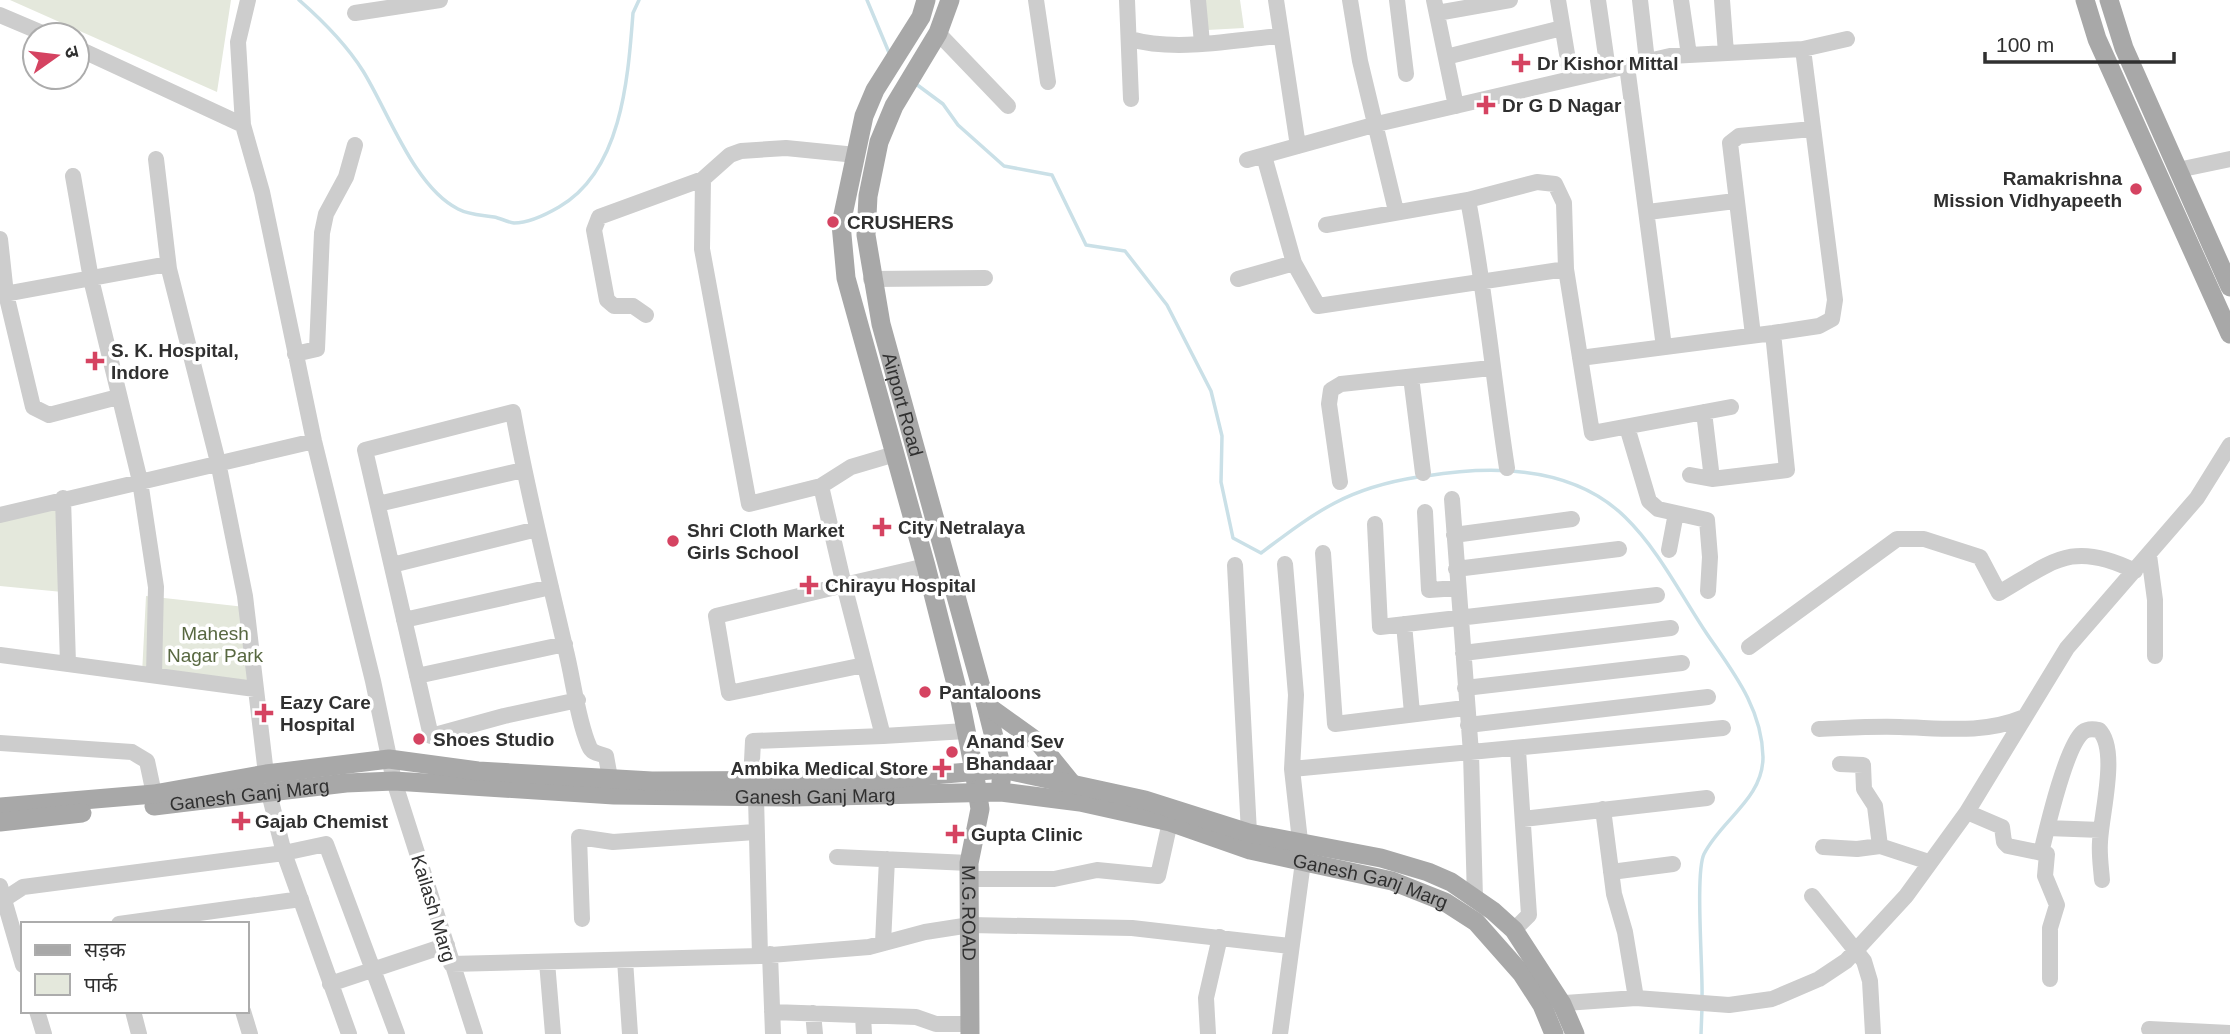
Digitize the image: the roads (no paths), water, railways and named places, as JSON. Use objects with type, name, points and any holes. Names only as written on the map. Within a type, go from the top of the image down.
[{"type":"main road","name":"Airport Road","points":[[950,0],[937,34],[894,106],[879,142],[868,196],[866,235],[872,279],[1002,769],[1001,792]]},
{"type":"main road","points":[[2085,0],[2097,39],[2230,334]]},
{"type":"main road","points":[[2109,0],[2124,48],[2230,288]]},
{"type":"main road","name":"M.G.ROAD","points":[[924,9],[875,90],[864,116],[841,224],[846,278],[926,566],[974,770],[978,801],[969,871],[970,1029]]},
{"type":"main road","points":[[986,705],[1039,743],[1073,785]]},
{"type":"main road","points":[[0,807],[267,784],[389,759],[478,771],[754,789],[929,778],[974,770],[1002,769],[1145,800],[1250,833],[1300,841],[1428,872],[1475,898],[1514,930],[1562,1004],[1575,1034]]},
{"type":"main road","name":"Ganesh Ganj Marg","points":[[0,822],[267,784],[394,780],[614,794],[754,789],[978,801]]},
{"type":"main road","points":[[978,801],[1001,792]]},
{"type":"main road","name":"Ganesh Ganj Marg","points":[[1001,792],[1080,802],[1170,822],[1250,850],[1392,881],[1445,902],[1485,931],[1522,974],[1542,1005],[1554,1034]]},
{"type":"street","name":"Kailash Marg","points":[[248,0],[238,41],[243,125],[262,192],[314,441],[373,681],[394,780],[475,1034]]},
{"type":"street","points":[[355,13],[440,0]]},
{"type":"street","points":[[1036,0],[1048,82]]},
{"type":"street","points":[[1127,0],[1131,99]]},
{"type":"street","points":[[1198,0],[1202,43]]},
{"type":"street","points":[[1276,0],[1279,36],[1298,146]]},
{"type":"street","points":[[1350,0],[1360,61],[1396,211]]},
{"type":"street","points":[[1397,0],[1406,74]]},
{"type":"street","points":[[1455,106],[1436,7],[1510,0]]},
{"type":"street","points":[[1558,0],[1570,78]]},
{"type":"street","points":[[1598,0],[1608,70]]},
{"type":"street","points":[[1640,0],[1647,61]]},
{"type":"street","points":[[1681,0],[1689,55]]},
{"type":"street","points":[[1722,0],[1726,53]]},
{"type":"street","points":[[0,15],[21,24]]},
{"type":"street","points":[[1446,57],[1562,28]]},
{"type":"street","points":[[937,34],[1008,106]]},
{"type":"street","points":[[1130,39],[1143,43],[1202,43],[1279,36]]},
{"type":"street","points":[[1247,160],[1377,124],[1647,61],[1689,55],[1803,49],[1847,39]]},
{"type":"street","points":[[1580,358],[1773,333],[1825,324],[1832,319],[1835,311],[1803,49]]},
{"type":"street","points":[[91,54],[243,125]]},
{"type":"street","points":[[1627,66],[1664,347]]},
{"type":"street","points":[[1753,335],[1730,149],[1734,138],[1812,129]]},
{"type":"street","points":[[295,354],[317,349],[322,233],[326,214],[346,177],[355,145]]},
{"type":"street","points":[[646,315],[634,306],[614,306],[607,300],[594,224],[599,217],[614,209],[703,179],[730,155],[741,151],[786,148],[856,155]]},
{"type":"street","points":[[1264,156],[1294,263],[1318,306],[1566,269]]},
{"type":"street","points":[[156,159],[168,264],[218,462],[245,596],[267,784],[284,853],[349,1034]]},
{"type":"street","points":[[2178,170],[2230,159]]},
{"type":"street","points":[[73,176],[91,279],[140,481],[156,587],[154,675]]},
{"type":"street","points":[[703,179],[702,249],[749,504],[821,486],[851,467],[895,454]]},
{"type":"street","points":[[1326,225],[1468,200],[1537,182],[1555,184],[1564,204],[1566,269],[1592,433],[1731,407]]},
{"type":"street","points":[[1468,200],[1483,281],[1492,368],[1507,468]]},
{"type":"street","points":[[1648,212],[1735,201]]},
{"type":"street","points":[[0,239],[3,295],[33,407],[48,415],[118,397]]},
{"type":"street","points":[[1237,279],[1294,263]]},
{"type":"street","points":[[3,295],[168,264]]},
{"type":"street","points":[[872,279],[985,278]]},
{"type":"street","points":[[1690,475],[1712,479],[1787,470],[1773,333]]},
{"type":"street","points":[[1340,482],[1329,404],[1331,390],[1341,384],[1492,368]]},
{"type":"street","points":[[1411,376],[1423,472]]},
{"type":"street","points":[[578,700],[431,736],[365,450],[513,412],[523,470],[565,644],[589,746],[594,753],[606,755],[610,778]]},
{"type":"street","points":[[1704,412],[1712,479]]},
{"type":"street","points":[[1627,427],[1649,501],[1658,509],[1702,517],[1709,525],[1708,591]]},
{"type":"street","points":[[0,515],[314,441]]},
{"type":"street","points":[[1542,1005],[1636,998],[1729,1005],[1772,999],[1819,979],[1856,952],[1906,896],[1967,812],[2067,648],[2197,498],[2230,445]]},
{"type":"street","points":[[377,504],[523,470]]},
{"type":"street","points":[[821,486],[883,736]]},
{"type":"street","points":[[63,499],[68,664]]},
{"type":"street","points":[[1452,499],[1471,753],[1475,898]]},
{"type":"street","points":[[1425,512],[1429,590],[1458,589]]},
{"type":"street","points":[[1669,550],[1676,513]]},
{"type":"street","points":[[1454,535],[1572,519]]},
{"type":"street","points":[[1375,524],[1380,627],[1461,620],[1657,595]]},
{"type":"street","points":[[391,565],[537,528]]},
{"type":"street","points":[[1749,647],[1897,539],[1924,539],[1980,557],[1999,593],[2054,561],[2074,555],[2104,558],[2135,571]]},
{"type":"street","points":[[1456,569],[1619,549]]},
{"type":"street","points":[[1323,553],[1335,724],[1412,713],[1467,716],[1708,697]]},
{"type":"street","points":[[2149,555],[2155,600],[2155,656]]},
{"type":"street","points":[[1285,564],[1296,695],[1292,769],[1300,841]]},
{"type":"street","points":[[1235,565],[1250,833]]},
{"type":"street","points":[[864,665],[729,693],[716,616],[926,566]]},
{"type":"street","points":[[404,620],[551,587]]},
{"type":"street","points":[[1404,624],[1412,713]]},
{"type":"street","points":[[1463,653],[1671,628]]},
{"type":"street","points":[[417,676],[565,644]]},
{"type":"street","points":[[0,655],[255,689]]},
{"type":"street","points":[[1465,688],[1682,663]]},
{"type":"street","points":[[1819,729],[1896,726],[1970,729],[1997,727],[2022,718]]},
{"type":"street","points":[[1292,769],[1518,750],[1723,728]]},
{"type":"street","points":[[2041,853],[2062,775],[2080,735],[2091,728],[2103,733],[2108,751],[2101,830],[2102,880]]},
{"type":"street","points":[[773,1034],[755,832],[753,741],[966,731]]},
{"type":"street","points":[[0,743],[132,752],[147,761],[154,794]]},
{"type":"street","points":[[1514,930],[1529,915],[1518,750]]},
{"type":"street","points":[[1840,764],[1863,765],[1864,789],[1875,806],[1880,846]]},
{"type":"street","points":[[1523,819],[1707,798]]},
{"type":"street","points":[[1603,809],[1611,872],[1636,998]]},
{"type":"street","points":[[1967,812],[2002,827],[2004,842],[2008,846],[2049,857],[2045,876],[2056,898],[2050,928],[2050,979]]},
{"type":"street","points":[[837,857],[887,859],[969,871],[1054,879],[1097,870],[1158,876],[1170,822]]},
{"type":"street","points":[[2047,828],[2101,830]]},
{"type":"street","points":[[582,919],[579,837],[613,842],[755,832]]},
{"type":"street","points":[[21,953],[18,936],[1,895],[23,887],[284,853],[326,844],[397,1034]]},
{"type":"street","points":[[1823,847],[1857,849],[1880,846],[1929,862]]},
{"type":"street","points":[[883,943],[887,859]]},
{"type":"street","points":[[1280,1034],[1303,862]]},
{"type":"street","points":[[1611,872],[1673,864]]},
{"type":"street","points":[[1812,896],[1864,961],[1870,981],[1873,1034]]},
{"type":"street","points":[[149,922],[211,918],[301,899]]},
{"type":"street","points":[[451,964],[765,955],[869,947],[970,925],[1132,928],[1290,946]]},
{"type":"street","points":[[1208,1034],[1206,998],[1220,937]]},
{"type":"street","points":[[330,984],[447,945]]},
{"type":"street","points":[[625,960],[630,1034]]},
{"type":"street","points":[[547,962],[553,1034]]},
{"type":"street","points":[[772,1012],[916,1017],[936,1024],[970,1029]]},
{"type":"street","points":[[38,1013],[44,1034]]},
{"type":"street","points":[[133,1013],[139,1034]]},
{"type":"street","points":[[244,1013],[250,1034]]},
{"type":"street","points":[[813,1013],[815,1034]]},
{"type":"street","points":[[863,1016],[864,1034]]},
{"type":"street","points":[[2149,1029],[2230,1033]]},
{"type":"waterway","points":[[299,0],[349,51],[403,147],[428,184],[442,198],[462,211],[514,223],[531,220],[559,207],[580,191],[596,171],[609,147],[618,121],[628,66],[633,13],[639,0]]},
{"type":"waterway","points":[[867,0],[890,55]]},
{"type":"waterway","points":[[916,84],[943,104],[958,125],[1004,166],[1052,175],[1086,245],[1125,251],[1167,305],[1211,391],[1222,436],[1221,482],[1233,538],[1261,553],[1334,503],[1371,488],[1418,477]]},
{"type":"waterway","points":[[1426,476],[1478,471],[1532,473],[1582,488],[1604,500],[1625,517],[1648,543],[1744,691],[1752,707],[1761,739],[1761,772],[1749,797],[1711,842],[1701,864],[1702,997]]},
{"type":"waterway","points":[[1701,1034],[1702,1008]]},
{"type":"place","name":"Dr Kishor Mittal","points":[[1521,63]]},
{"type":"place","name":"Dr G D Nagar","points":[[1486,105]]},
{"type":"place","name":"Ramakrishna Mission Vidhyapeeth","points":[[2136,189]]},
{"type":"place","name":"CRUSHERS","points":[[833,222]]},
{"type":"place","name":"S. K. Hospital, Indore","points":[[95,361]]},
{"type":"place","name":"City Netralaya","points":[[882,527]]},
{"type":"place","name":"Shri Cloth Market Girls School","points":[[673,541]]},
{"type":"place","name":"Chirayu Hospital","points":[[809,585]]},
{"type":"place","name":"Pantaloons","points":[[925,692]]},
{"type":"place","name":"Eazy Care Hospital","points":[[264,713]]},
{"type":"place","name":"Shoes Studio","points":[[419,739]]},
{"type":"place","name":"Anand Sev Bhandaar","points":[[952,752]]},
{"type":"place","name":"Ambika Medical Store","points":[[942,768]]},
{"type":"place","name":"Gajab Chemist","points":[[241,821]]},
{"type":"place","name":"Gupta Clinic","points":[[955,834]]},
{"type":"park label","name":"Mahesh Nagar Park","points":[[215,644]]}]
